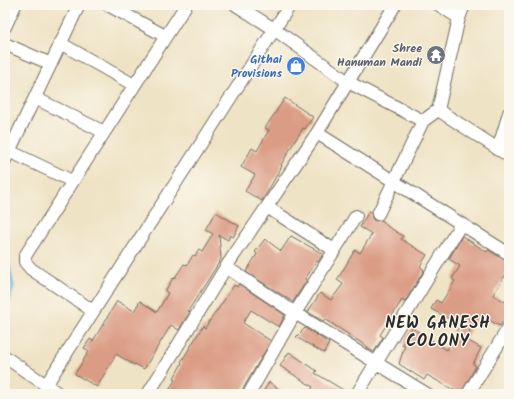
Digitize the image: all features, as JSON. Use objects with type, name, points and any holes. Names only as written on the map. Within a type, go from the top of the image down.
[{"type":"street","points":[[5,27],[15,5]]},
{"type":"street","points":[[72,181],[7,156],[79,5]]},
{"type":"street","points":[[108,5],[165,36]]},
{"type":"street","points":[[93,311],[31,269],[25,262],[25,256],[186,5]]},
{"type":"street","points":[[236,5],[274,29],[348,82],[423,121]]},
{"type":"street","points":[[46,385],[290,5]]},
{"type":"street","points":[[148,394],[226,267],[317,132],[395,5]]},
{"type":"street","points":[[439,5],[459,18]]},
{"type":"street","points":[[378,214],[423,121],[438,110],[459,18],[464,5]]},
{"type":"street","points":[[60,43],[134,85]]},
{"type":"street","points":[[5,44],[51,64]]},
{"type":"street","points":[[35,98],[104,132]]},
{"type":"street","points":[[438,110],[509,156]]},
{"type":"street","points":[[498,150],[509,113]]},
{"type":"street","points":[[317,132],[509,254]]},
{"type":"street","points":[[267,207],[334,250]]},
{"type":"street","points":[[249,394],[295,313],[356,216]]},
{"type":"street","points":[[357,394],[461,224]]},
{"type":"street","points":[[226,267],[295,313],[427,394]]},
{"type":"street","points":[[468,394],[509,327]]},
{"type":"street","points":[[5,357],[59,394]]},
{"type":"building","points":[[285,98],[313,117],[305,129],[303,128],[293,144],[262,201],[245,191],[255,175],[241,167],[252,148],[257,151],[269,130],[265,128]]},
{"type":"building","points":[[369,211],[371,212],[374,221],[382,220],[387,226],[403,236],[401,239],[427,255],[420,266],[424,270],[405,302],[402,300],[380,335],[383,337],[374,352],[325,319],[323,321],[308,312],[320,293],[331,300],[343,284],[337,280],[355,250],[360,253],[372,234],[360,227]]},
{"type":"building","points":[[216,212],[239,226],[233,237],[230,235],[228,240],[219,235],[221,259],[188,311],[190,312],[179,330],[171,325],[144,369],[116,354],[97,387],[75,374],[89,351],[84,348],[90,339],[93,341],[117,301],[134,311],[140,301],[157,312],[168,293],[165,291],[173,278],[174,279],[184,264],[187,265],[193,255],[195,256],[199,250],[202,252],[213,234],[206,230]]},
{"type":"building","points":[[291,236],[323,254],[305,279],[307,280],[293,302],[246,272],[257,254],[255,252],[265,239],[281,251]]},
{"type":"building","points":[[462,236],[487,252],[488,250],[509,263],[509,269],[493,295],[509,304],[509,310],[500,326],[479,315],[465,339],[481,348],[473,364],[476,366],[461,394],[427,375],[424,380],[399,364],[405,345],[402,344],[412,328],[447,350],[460,325],[431,309],[436,300],[441,303],[455,281],[452,279],[460,266],[449,259]]},
{"type":"building","points":[[239,284],[285,315],[279,327],[251,310],[243,323],[271,341],[240,394],[167,394],[175,380],[174,378],[182,363],[181,362],[203,326],[205,328],[234,285],[237,287]]},
{"type":"building","points":[[305,328],[329,343],[324,353],[296,337]]},
{"type":"building","points":[[289,352],[317,371],[315,373],[350,394],[308,394],[313,387],[280,366]]},
{"type":"building","points":[[269,382],[286,394],[262,394]]},
{"type":"waterway","points":[[5,256],[8,262],[13,287],[5,313]]},
{"type":"place","name":"Shree Hanuman Mandi","points":[[436,55]]},
{"type":"place","name":"Githai Provisions","points":[[296,66]]},
{"type":"district","name":"NEW GANESH COLONY","points":[[438,331]]}]
